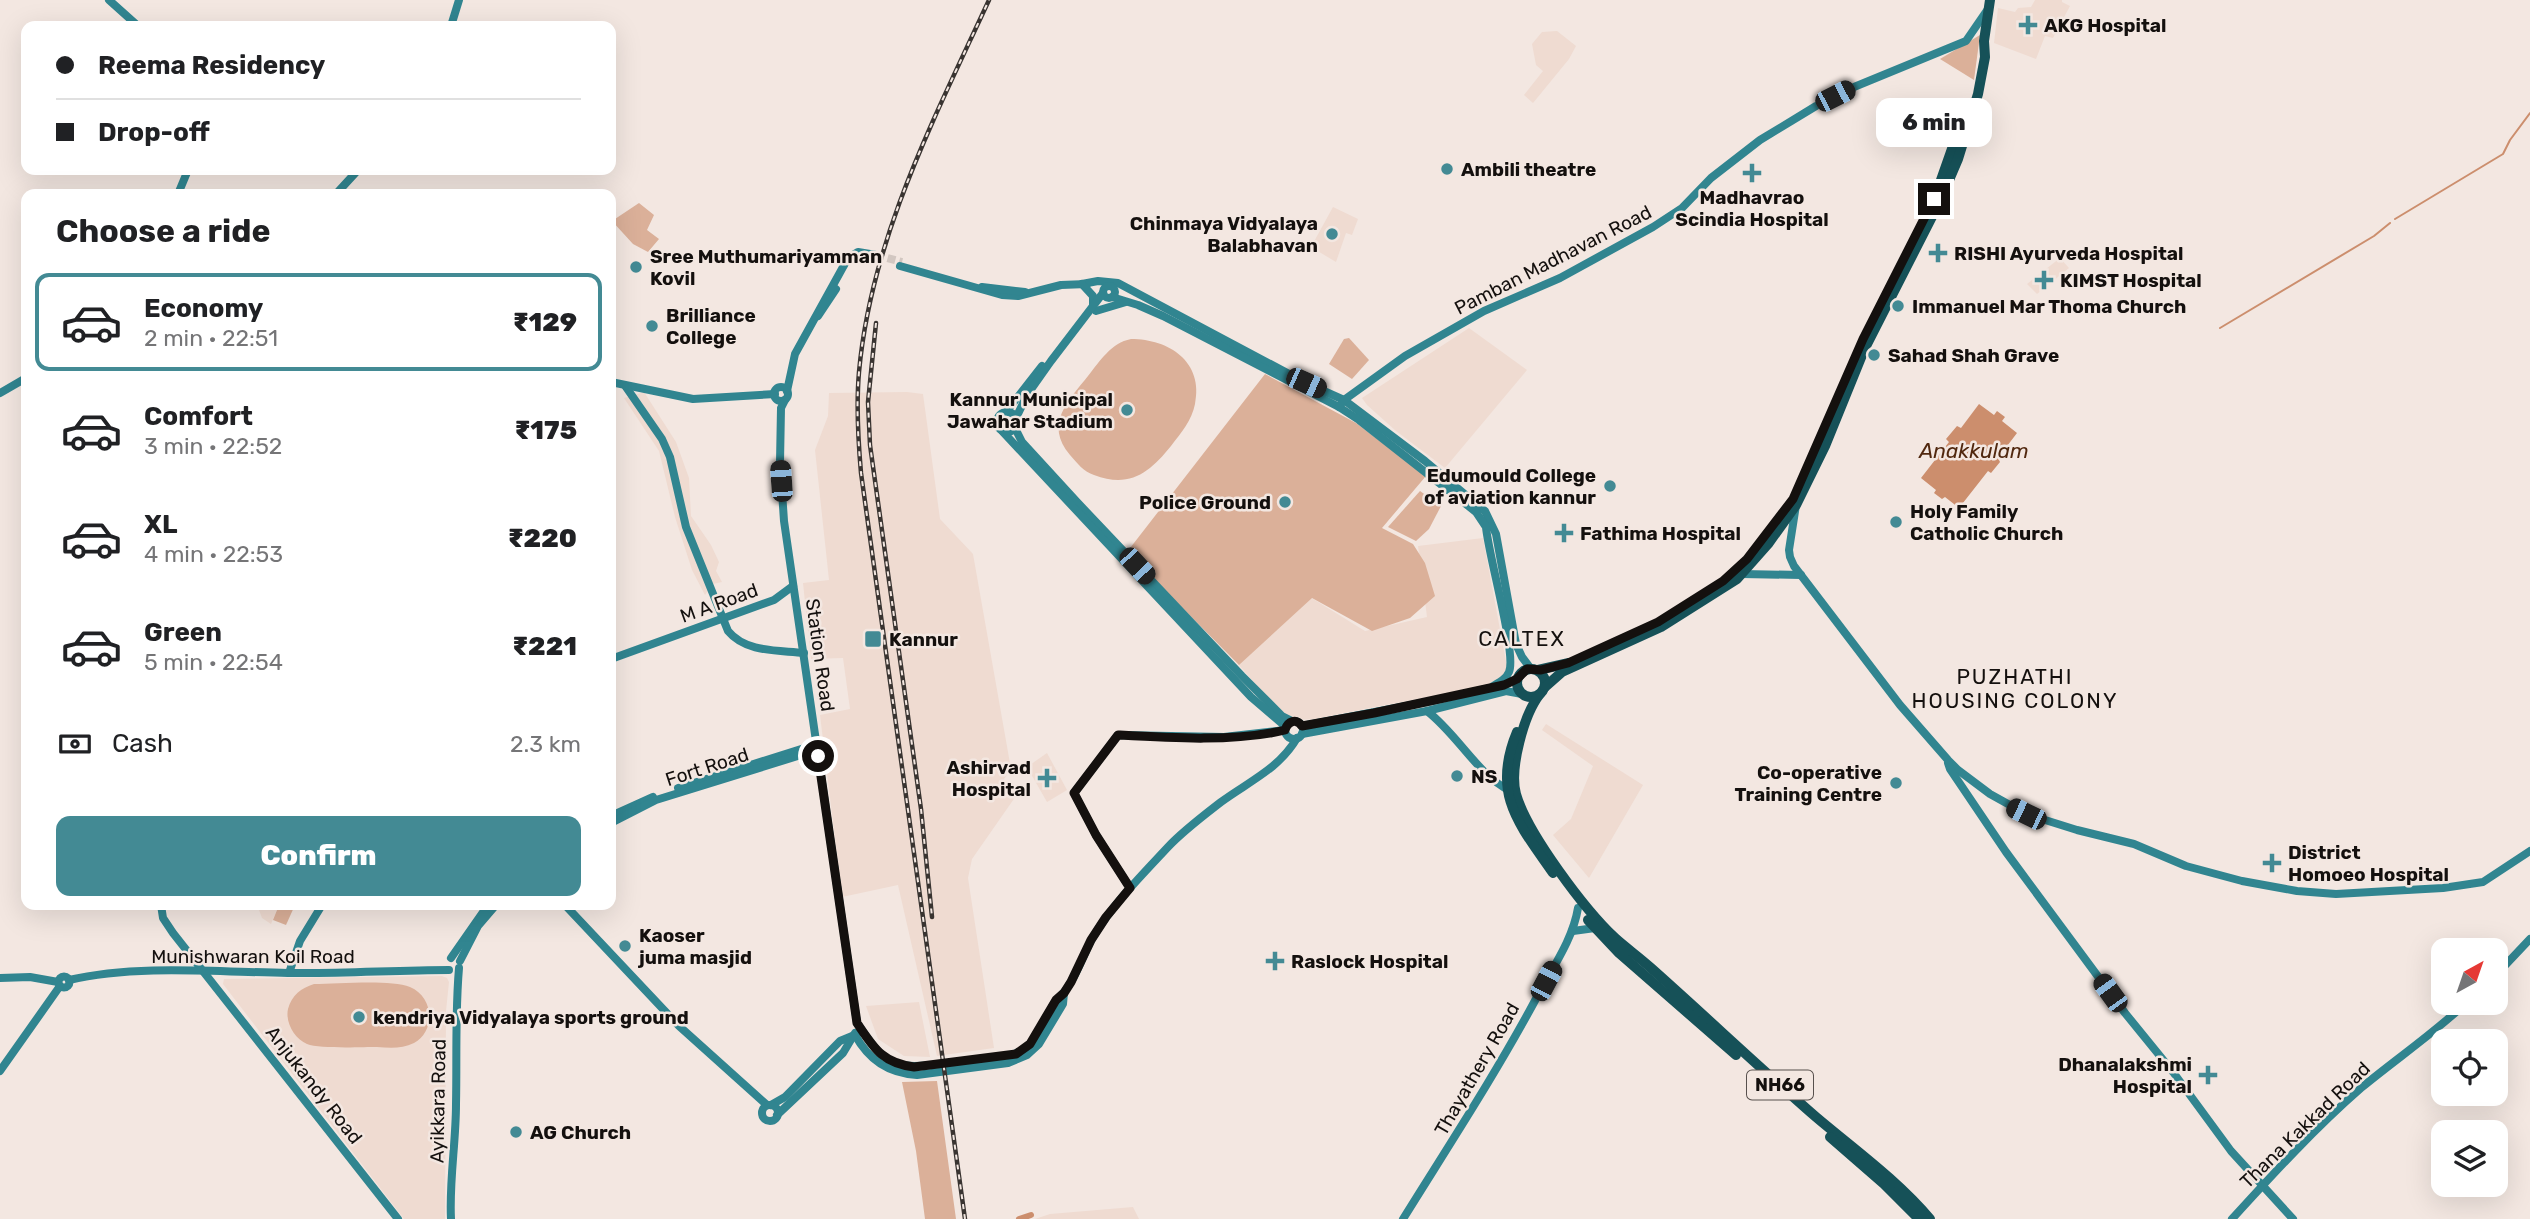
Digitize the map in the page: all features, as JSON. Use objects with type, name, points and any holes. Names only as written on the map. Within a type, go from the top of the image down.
[{"type":"highway","points":[[1736,577],[1793,499],[1863,339],[1934,199],[1961,131],[1984,52],[1990,4]]},
{"type":"highway","points":[[1574,663],[1524,671],[1518,677],[1517,687],[1524,695],[1534,697],[1574,663],[1658,622],[1736,577],[1769,544],[1796,505],[1825,446],[1875,326],[1940,201],[1958,159],[1961,131]]},
{"type":"highway","points":[[1539,669],[1545,678],[1543,690]]},
{"type":"highway","name":"NH66","points":[[1543,690],[1528,718],[1519,747],[1511,791],[1541,842],[1598,926],[1619,953],[1864,1166],[1919,1219]]},
{"type":"highway","name":"NH66","points":[[1524,695],[1527,708],[1510,750],[1511,791],[1518,821],[1578,908],[1766,1074],[1897,1184],[1930,1219]]},
{"type":"main road","points":[[109,0],[132,21]]},
{"type":"main road","points":[[453,21],[459,0]]},
{"type":"main road","name":"Pamban Madhavan Road","points":[[1342,404],[1362,386],[1405,356],[1484,311],[1570,272],[1653,228],[1682,208],[1711,178],[1760,141],[1816,106],[1854,87],[1966,41],[1990,4]]},
{"type":"main road","points":[[341,189],[353,175]]},
{"type":"main road","name":"Station Road","points":[[858,1030],[793,586],[780,462],[781,397],[790,367],[819,307],[853,256],[858,252],[875,256]]},
{"type":"main road","points":[[901,264],[983,287],[1031,292],[1060,285],[1098,281],[1118,283],[1342,404],[1458,496],[1483,522],[1513,645],[1509,672],[1504,680],[1493,686]]},
{"type":"main road","points":[[1051,360],[1045,363],[1006,412],[1000,415],[998,427],[1282,716],[1288,726],[1290,738],[1374,713],[1504,685],[1518,677],[1496,534],[1485,510],[1354,407],[1342,404],[1163,316],[1109,292],[1082,284]]},
{"type":"main road","points":[[1082,284],[1093,296],[1095,310]]},
{"type":"main road","points":[[1098,529],[1022,442],[1015,428],[1016,418],[1027,395],[1051,360],[1109,292],[1133,291]]},
{"type":"main road","points":[[1095,310],[1129,302]]},
{"type":"main road","points":[[0,393],[21,381]]},
{"type":"main road","points":[[616,384],[693,399],[781,397]]},
{"type":"main road","points":[[1354,407],[1362,386]]},
{"type":"main road","points":[[626,387],[663,439],[670,457],[686,527],[722,618],[734,638],[743,644],[804,653]]},
{"type":"main road","points":[[1006,412],[1016,418]]},
{"type":"main road","points":[[1003,432],[1010,432],[1015,428]]},
{"type":"main road","points":[[1796,505],[1790,557],[1801,575],[1900,705],[1948,760],[1990,794],[2026,814],[2134,844],[2186,866],[2242,881],[2297,891],[2336,894],[2442,888],[2483,882],[2530,851]]},
{"type":"main road","points":[[1736,577],[1801,575]]},
{"type":"main road","name":"M A Road","points":[[616,657],[774,600],[793,586]]},
{"type":"main road","points":[[1513,645],[1522,657],[1539,669]]},
{"type":"main road","points":[[1513,645],[1539,669]]},
{"type":"main road","points":[[1301,733],[1427,712],[1506,691],[1524,695]]},
{"type":"main road","points":[[1427,712],[1447,728],[1490,779],[1511,791]]},
{"type":"main road","points":[[858,1030],[872,1046],[899,1065],[914,1067],[1016,1054],[1026,1048],[1036,1037],[1056,1000],[1064,993],[1100,927],[1130,888],[1176,840],[1221,802],[1278,764],[1301,733],[1298,722],[1224,737],[1118,735],[1074,793],[1096,835],[1130,888]]},
{"type":"main road","name":"Fort Road","points":[[616,814],[643,801],[817,747]]},
{"type":"main road","points":[[1948,760],[1950,769],[2006,852],[2125,1013],[2173,1072],[2231,1151],[2293,1219]]},
{"type":"main road","name":"Fort Road","points":[[616,820],[656,800],[706,782]]},
{"type":"main road","name":"Thayathery Road","points":[[1403,1219],[1491,1080],[1573,931],[1578,908]]},
{"type":"main road","name":"Anjukandy Road","points":[[162,910],[165,922],[398,1219]]},
{"type":"main road","points":[[289,973],[300,941],[319,910]]},
{"type":"main road","points":[[453,965],[457,948],[484,910]]},
{"type":"main road","points":[[453,965],[492,910]]},
{"type":"main road","points":[[570,910],[679,1026],[767,1107],[776,1108],[777,1115]]},
{"type":"main road","points":[[1573,931],[1598,926]]},
{"type":"main road","points":[[2508,962],[2530,939]]},
{"type":"main road","name":"Munishwaran Koil Road","points":[[59,984],[67,987],[69,980],[92,975],[204,970],[289,973],[438,970],[453,965]]},
{"type":"main road","name":"Ayikkara Road","points":[[450,1219],[458,984],[453,965]]},
{"type":"main road","points":[[0,978],[30,977],[59,984],[0,1071]]},
{"type":"main road","points":[[836,1060],[852,1050],[869,1055],[893,1072],[917,1075],[1008,1063],[1027,1055],[1039,1044],[1063,1004],[1064,993]]},
{"type":"main road","name":"Thana Kakkad Road","points":[[2232,1219],[2263,1184],[2361,1089],[2453,1015]]},
{"type":"main road","points":[[858,1030],[869,1055]]},
{"type":"main road","points":[[858,1030],[850,1045],[836,1060],[777,1115],[769,1121],[764,1119],[767,1107],[785,1097],[840,1041],[858,1030]]},
{"type":"shaded area","name":"AKG Hospital","points":[[2035,0],[2062,0],[2070,6],[2053,38],[2045,36],[2036,59],[1994,43],[1998,8],[2015,12],[2018,8],[2031,7]]},
{"type":"shaded area","points":[[1557,31],[1576,46],[1569,59],[1533,103],[1524,95],[1543,71],[1536,65],[1532,44],[1542,32]]},
{"type":"shaded area","points":[[1980,35],[1974,80],[1940,59]]},
{"type":"shaded area","points":[[639,203],[654,215],[647,230],[659,239],[648,252],[633,244],[616,225],[616,218]]},
{"type":"shaded area","name":"Chinmaya Vidyalaya Balabhavan","points":[[1333,207],[1358,219],[1352,235],[1346,233],[1336,262],[1311,247]]},
{"type":"shaded area","name":"KIMST Hospital","points":[[2060,258],[2069,268],[2037,294],[2027,284]]},
{"type":"shaded area","points":[[1469,328],[1527,370],[1445,468],[1396,431],[1362,398]]},
{"type":"shaded area","points":[[1349,338],[1369,360],[1352,379],[1329,364],[1344,339]]},
{"type":"shaded area","name":"Kannur Municipal Jawahar Stadium","points":[[1131,339],[1158,343],[1181,356],[1194,376],[1195,404],[1186,426],[1147,470],[1129,479],[1107,479],[1087,472],[1070,455],[1062,444],[1059,423],[1073,395],[1102,359],[1118,344]]},
{"type":"shaded area","name":"Police Ground","points":[[1265,374],[1356,423],[1426,476],[1382,528],[1413,544],[1425,563],[1435,596],[1410,618],[1372,631],[1312,598],[1239,665],[1127,552]]},
{"type":"shaded area","points":[[644,392],[676,442],[689,478],[691,516],[719,562],[716,571],[722,582],[713,584],[705,595],[692,570],[675,517],[659,451],[624,398]]},
{"type":"shaded area","points":[[829,393],[923,394],[940,519],[973,554],[1011,769],[1004,779],[1018,793],[972,859],[968,878],[994,1048],[937,1056],[898,885],[842,897],[820,715],[850,709],[843,658],[811,659],[803,583],[829,580],[815,450],[828,416]]},
{"type":"shaded area","points":[[1420,491],[1441,506],[1429,529],[1416,541],[1388,527]]},
{"type":"shaded area","points":[[1483,538],[1507,667],[1503,677],[1489,685],[1298,720],[1278,710],[1238,664],[1310,597],[1365,631],[1427,617],[1418,546]]},
{"type":"shaded area","points":[[1546,724],[1643,785],[1589,878],[1553,835],[1571,819],[1593,766],[1542,730]]},
{"type":"shaded area","name":"Ashirvad Hospital","points":[[1047,753],[1067,790],[1047,802],[1027,767]]},
{"type":"shaded area","points":[[259,910],[277,910],[271,924],[262,918]]},
{"type":"shaded area","points":[[277,910],[293,910],[286,925],[273,920]]},
{"type":"shaded area","points":[[442,976],[449,982],[446,1011],[445,1219],[404,1219],[223,984],[224,979]]},
{"type":"shaded area","name":"kendriya Vidyalaya sports ground","points":[[377,983],[410,987],[424,998],[428,1006],[429,1023],[426,1031],[414,1043],[391,1048],[307,1044],[292,1030],[287,1014],[298,993],[314,984]]},
{"type":"shaded area","points":[[919,1002],[930,1057],[904,1056],[878,1039],[866,1006]]},
{"type":"shaded area","points":[[937,1081],[956,1219],[925,1219],[916,1151],[902,1082]]},
{"type":"shaded area","points":[[1133,1207],[1139,1219],[1035,1219],[1050,1214]]},
{"type":"water","name":"Anakkulam","points":[[1979,404],[1994,415],[1997,411],[2005,417],[2002,421],[2017,433],[1998,458],[2000,462],[1991,473],[1988,471],[1959,508],[1945,497],[1942,499],[1934,493],[1936,490],[1921,478],[1949,442],[1946,439],[1957,426],[1961,428]]},
{"type":"waterway","points":[[2395,219],[2503,154],[2530,113]]},
{"type":"waterway","points":[[2220,328],[2374,236],[2390,223]]},
{"type":"waterway","points":[[1019,1219],[1031,1215]]},
{"type":"tunnel","points":[[876,255],[902,262]]},
{"type":"railway","points":[[965,1219],[861,473],[858,397],[866,323],[891,227],[927,135],[989,0]]},
{"type":"railway","points":[[876,323],[868,402],[870,445],[921,809],[932,917]]},
{"type":"place","name":"AKG Hospital","points":[[2028,25]]},
{"type":"place","name":"Ambili theatre","points":[[1447,169]]},
{"type":"place","name":"Madhavrao Scindia Hospital","points":[[1752,173]]},
{"type":"place","name":"Chinmaya Vidyalaya Balabhavan","points":[[1332,234]]},
{"type":"place","name":"RISHI Ayurveda Hospital","points":[[1938,253]]},
{"type":"place","name":"Sree Muthumariyamman Kovil","points":[[636,267]]},
{"type":"place","name":"KIMST Hospital","points":[[2044,280]]},
{"type":"place","name":"Immanuel Mar Thoma Church","points":[[1898,306]]},
{"type":"place","name":"Brilliance College","points":[[652,326]]},
{"type":"place","name":"Sahad Shah Grave","points":[[1874,355]]},
{"type":"place","name":"Kannur Municipal Jawahar Stadium","points":[[1127,410]]},
{"type":"place","name":"Edumould College of aviation kannur","points":[[1610,486]]},
{"type":"place","name":"Police Ground","points":[[1285,502]]},
{"type":"place","name":"Holy Family Catholic Church","points":[[1896,522]]},
{"type":"place","name":"Fathima Hospital","points":[[1564,533]]},
{"type":"place","name":"Kannur","points":[[873,639]]},
{"type":"place","name":"NS","points":[[1457,776]]},
{"type":"place","name":"Ashirvad Hospital","points":[[1047,778]]},
{"type":"place","name":"Co-operative Training Centre","points":[[1896,783]]},
{"type":"place","name":"District Homoeo Hospital","points":[[2272,863]]},
{"type":"place","name":"Kaoser juma masjid","points":[[625,946]]},
{"type":"place","name":"Raslock Hospital","points":[[1275,961]]},
{"type":"place","name":"kendriya Vidyalaya sports ground","points":[[359,1017]]},
{"type":"place","name":"Dhanalakshmi Hospital","points":[[2208,1075]]},
{"type":"place","name":"AG Church","points":[[516,1132]]},
{"type":"district","name":"CALTEX","points":[[1522,638]]},
{"type":"district","name":"PUZHATHI HOUSING COLONY","points":[[2015,688]]},
{"type":"route","points":[[818,756],[857,1023],[872,1046],[899,1065],[914,1067],[1016,1054],[1036,1037],[1056,1000],[1071,982],[1091,940],[1130,888],[1096,835],[1074,793],[1118,735],[1224,737],[1276,732],[1285,730],[1287,724],[1292,721],[1302,726],[1504,685],[1517,679],[1527,669],[1541,670],[1578,660],[1658,622],[1723,581],[1738,569],[1770,533],[1793,499],[1809,468],[1863,339],[1934,199]]}]
